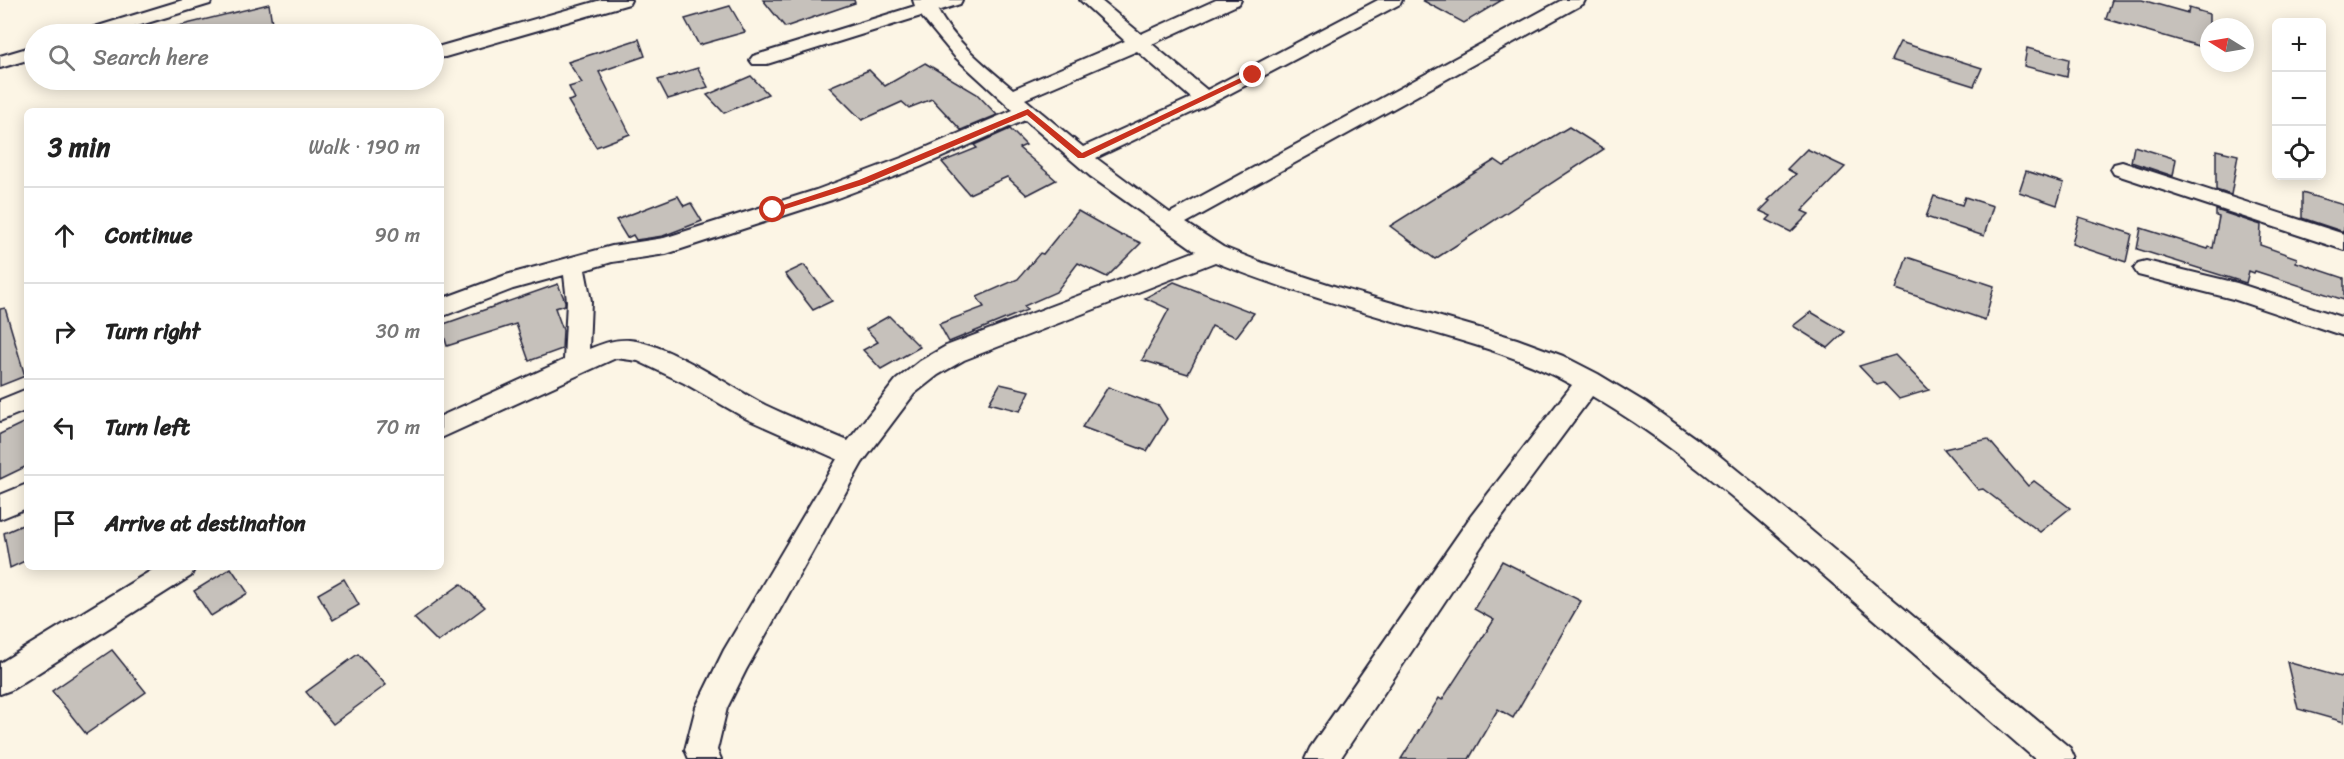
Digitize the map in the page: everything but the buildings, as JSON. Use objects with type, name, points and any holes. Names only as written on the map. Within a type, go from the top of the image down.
[{"type":"street","points":[[125,24],[203,0]]},
{"type":"street","points":[[444,51],[622,0]]},
{"type":"street","points":[[760,60],[924,4],[953,0]]},
{"type":"street","points":[[1089,0],[1140,41],[1205,99]]},
{"type":"street","points":[[444,307],[506,283],[571,265],[612,254],[666,246],[824,195],[912,162],[1140,41],[1232,0]]},
{"type":"street","points":[[1081,156],[1205,99],[1393,0]]},
{"type":"street","points":[[1169,223],[1576,0]]},
{"type":"street","points":[[924,4],[962,54],[1020,104],[1081,156],[1169,223],[1215,253],[1331,294],[1508,345],[1554,363],[1637,410],[1734,483],[2059,759]]},
{"type":"street","points":[[0,62],[24,55]]},
{"type":"street","points":[[2122,169],[2344,242]]},
{"type":"street","points":[[700,756],[712,707],[735,660],[853,455],[905,387],[929,368],[955,352],[1215,253]]},
{"type":"street","points":[[571,265],[579,285],[575,345],[577,364]]},
{"type":"street","points":[[2146,269],[2237,292],[2344,327]]},
{"type":"street","points":[[444,427],[577,364],[614,349],[632,349],[693,376],[756,412],[853,455]]},
{"type":"street","points":[[1322,759],[1480,524],[1589,381]]},
{"type":"street","points":[[0,411],[24,400]]},
{"type":"street","points":[[0,508],[24,496]]},
{"type":"street","points":[[0,680],[176,570]]},
{"type":"route","points":[[773,210],[862,182],[1028,111],[1081,156],[1253,75]]}]
